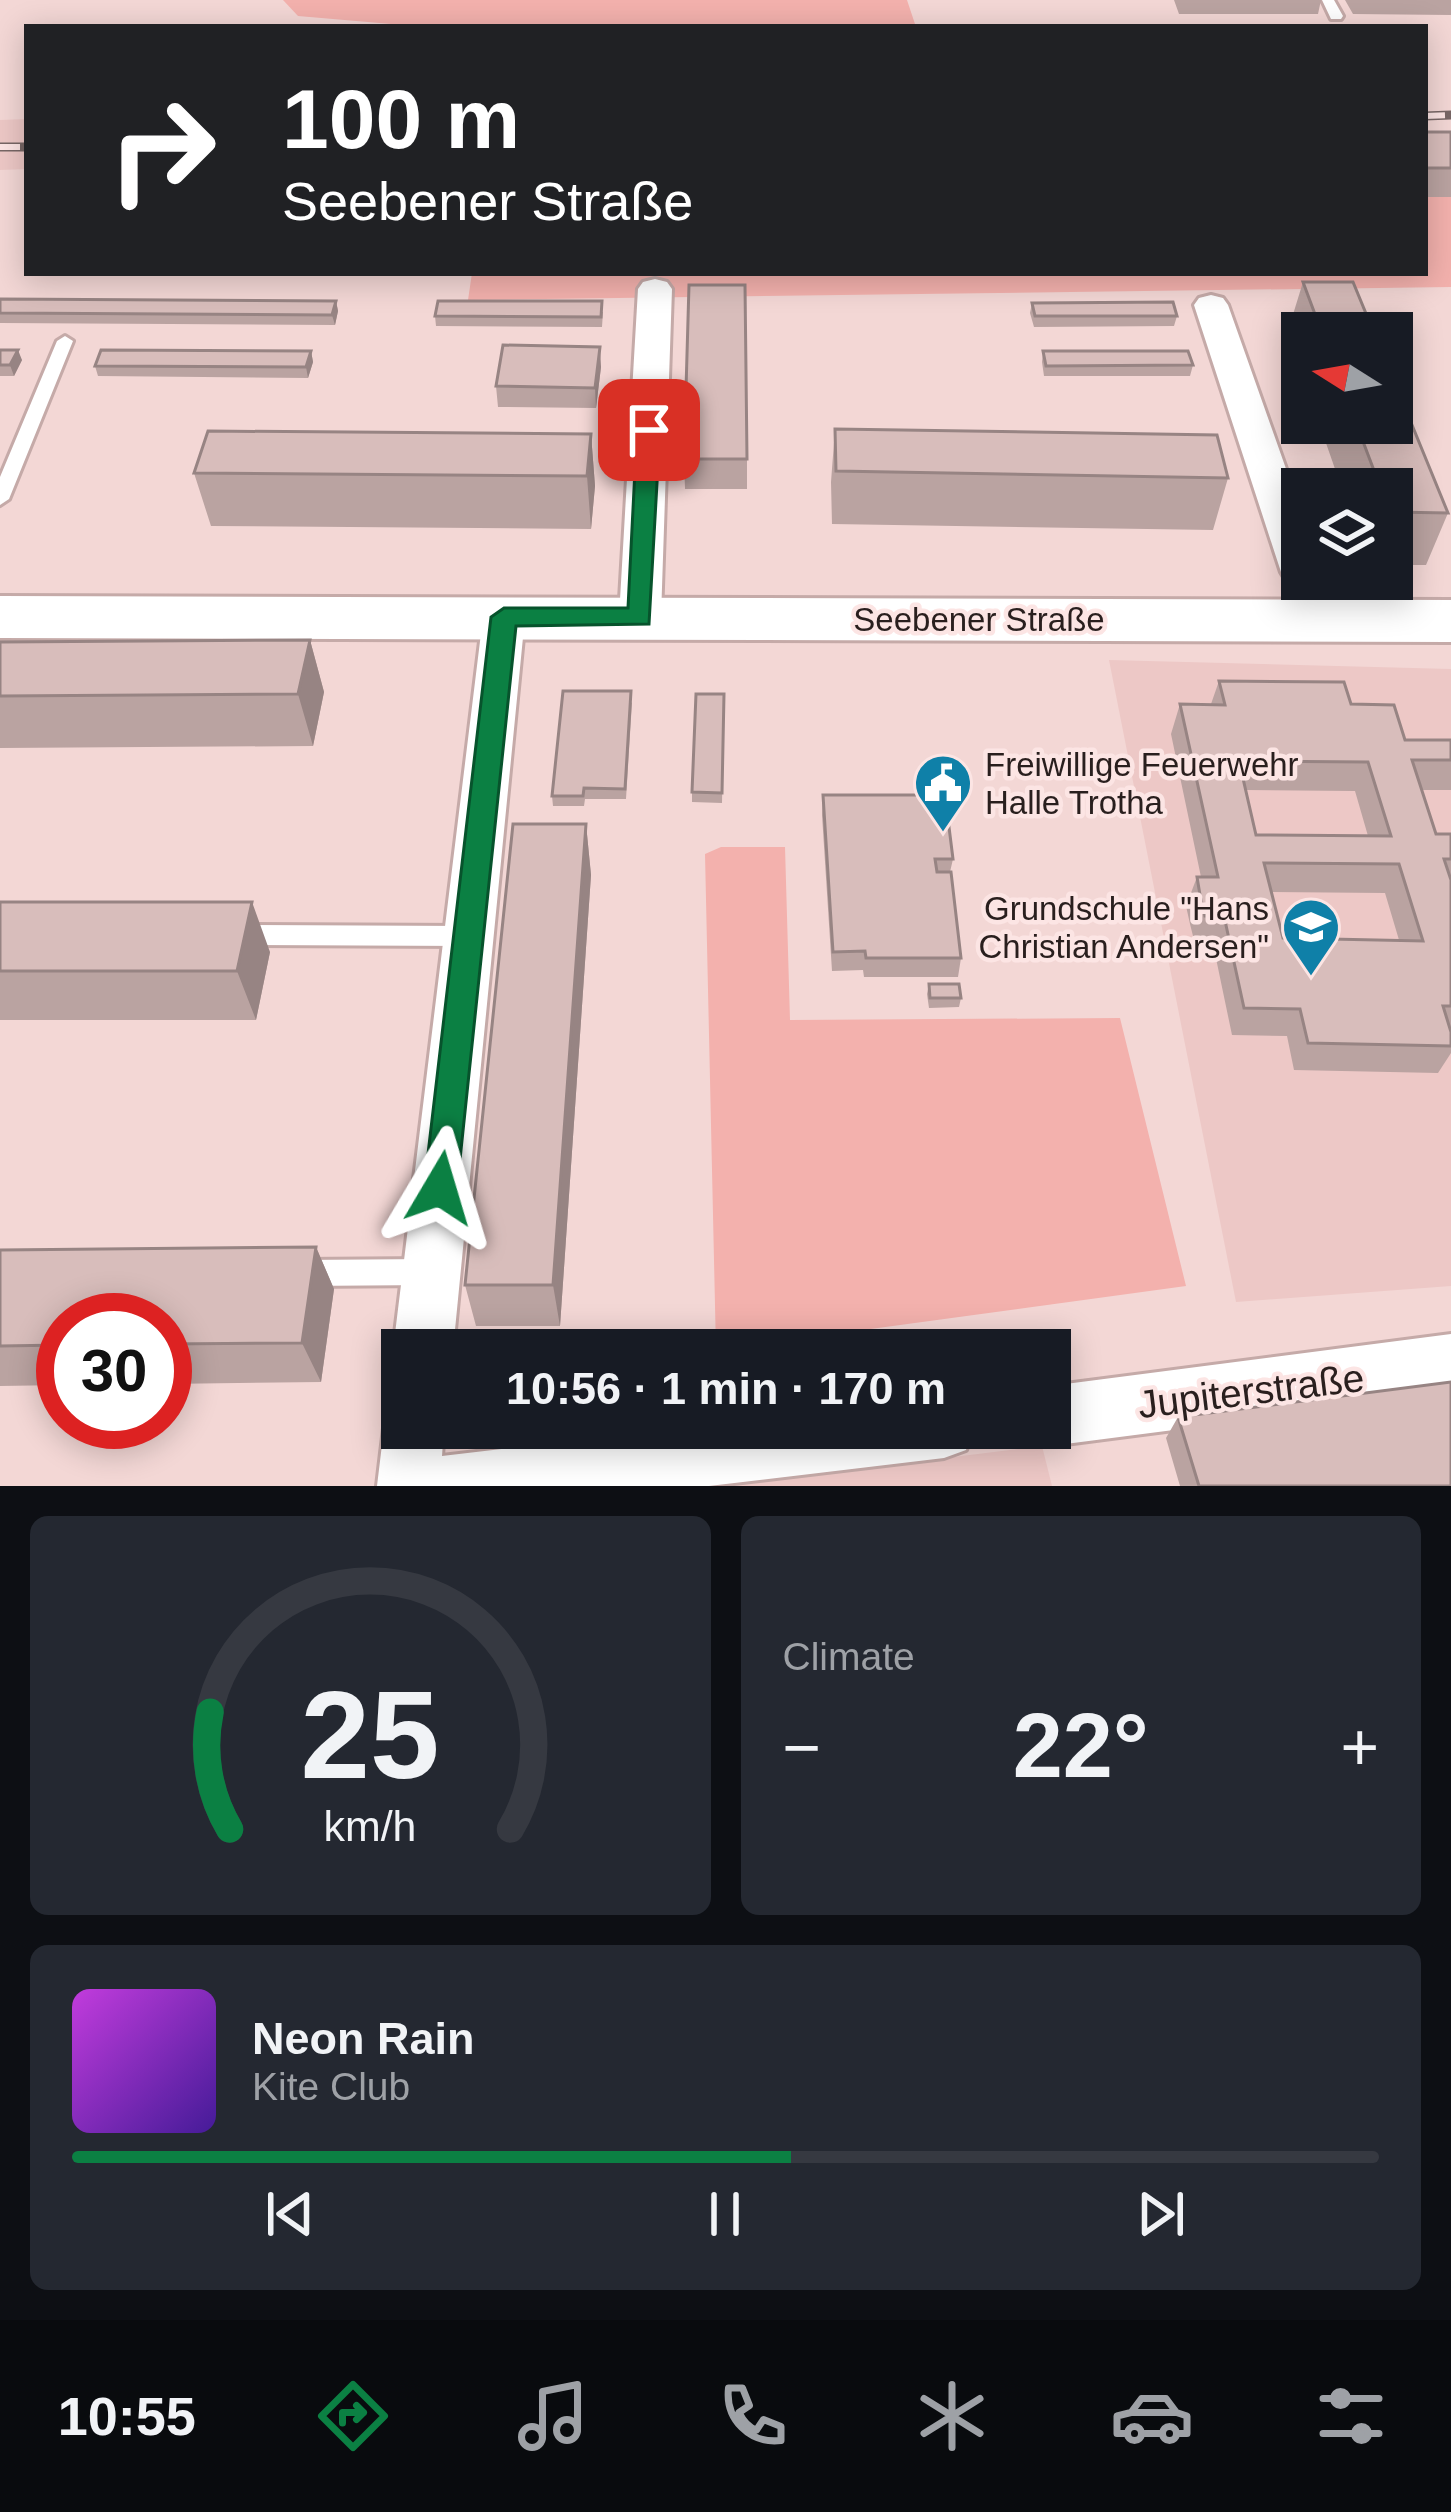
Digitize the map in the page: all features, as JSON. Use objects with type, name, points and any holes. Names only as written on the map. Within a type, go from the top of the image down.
[{"type":"street","points":[[640,617],[655,289]]},
{"type":"street","points":[[1211,305],[1281,511]]},
{"type":"street","name":"Seebener Straße","points":[[0,617],[640,617],[1281,591]]},
{"type":"street","name":"Seebener Straße","points":[[1354,600],[1451,621]]},
{"type":"street","points":[[425,1329],[504,617]]},
{"type":"street","name":"Jupiterstraße","points":[[1071,1413],[1451,1364]]},
{"type":"street","points":[[408,1486],[412,1449]]},
{"type":"street","points":[[444,1486],[763,1449]]},
{"type":"lane","points":[[1328,0],[1336,16]]},
{"type":"lane","points":[[0,500],[65,341]]},
{"type":"lane","points":[[208,935],[469,936]]},
{"type":"lane","points":[[269,1274],[431,1272]]},
{"type":"shaded area","points":[[283,0],[907,0],[915,24],[391,24],[298,16]]},
{"type":"shaded area","points":[[24,119],[24,169],[0,170],[0,120]]},
{"type":"shaded area","points":[[1451,138],[1451,287],[468,300],[472,276],[1428,276],[1428,139]]},
{"type":"shaded area","name":"Grundschule \"Hans Christian Andersen\"","points":[[1109,660],[1451,669],[1451,1286],[1236,1302]]},
{"type":"shaded area","points":[[721,847],[785,847],[790,1020],[1120,1018],[1186,1286],[870,1329],[716,1329],[705,854]]},
{"type":"shaded area","points":[[1043,1449],[1052,1486],[720,1486]]},
{"type":"building","points":[[1428,132],[1451,132],[1451,168],[1428,168]]},
{"type":"building","points":[[1303,282],[1353,282],[1365,312],[1314,312]]},
{"type":"building","points":[[689,285],[745,285],[747,459],[684,459]]},
{"type":"building","points":[[0,299],[336,301],[332,315],[0,313]]},
{"type":"building","points":[[438,301],[602,301],[601,317],[435,316]]},
{"type":"building","points":[[1173,302],[1177,316],[1035,316],[1032,303]]},
{"type":"building","points":[[503,345],[600,347],[595,388],[496,386]]},
{"type":"building","points":[[0,350],[18,350],[10,365],[0,365]]},
{"type":"building","points":[[101,350],[311,351],[306,367],[95,366]]},
{"type":"building","points":[[1043,351],[1188,351],[1193,365],[1046,366]]},
{"type":"building","points":[[1413,427],[1448,513],[1413,512],[1413,468],[1373,468],[1364,444],[1413,444]]},
{"type":"building","points":[[835,429],[1217,435],[1228,478],[836,471]]},
{"type":"building","points":[[208,431],[591,434],[587,476],[194,473]]},
{"type":"building","points":[[310,640],[298,694],[0,696],[0,642]]},
{"type":"building","points":[[1219,681],[1344,682],[1351,704],[1394,705],[1405,740],[1451,740],[1451,760],[1412,760],[1436,834],[1451,834],[1451,859],[1444,859],[1451,880],[1451,1006],[1443,1006],[1451,1046],[1308,1043],[1300,1009],[1244,1008],[1224,916],[1205,916],[1200,895],[1197,877],[1218,877],[1180,704],[1225,705]],"holes":[[[1239,761],[1368,762],[1391,836],[1256,835]],[[1264,863],[1399,864],[1423,941],[1283,938]]]},
{"type":"building","points":[[563,691],[631,691],[625,789],[584,788],[583,796],[552,796]]},
{"type":"building","points":[[696,694],[724,694],[722,793],[692,792]]},
{"type":"building","points":[[823,795],[945,795],[953,859],[935,859],[937,872],[951,872],[961,958],[866,958],[865,951],[833,952]]},
{"type":"building","points":[[513,824],[586,824],[553,1285],[465,1285]]},
{"type":"building","points":[[0,902],[252,902],[237,971],[0,971]]},
{"type":"building","points":[[929,984],[959,984],[961,998],[930,998]]},
{"type":"building","points":[[316,1247],[302,1343],[192,1344],[192,1293],[36,1293],[36,1345],[0,1346],[0,1250]]},
{"type":"building","points":[[1451,1382],[1451,1486],[1199,1486],[1178,1417]]},
{"type":"railway","points":[[1428,116],[1451,115]]},
{"type":"railway","points":[[0,147],[24,147]]},
{"type":"place","name":"Freiwillige Feuerwehr Halle Trotha","points":[[943,834]]},
{"type":"place","name":"Grundschule \"Hans Christian Andersen\"","points":[[1311,978]]},
{"type":"route","points":[[440,1188],[504,617],[640,617],[649,430]]}]
